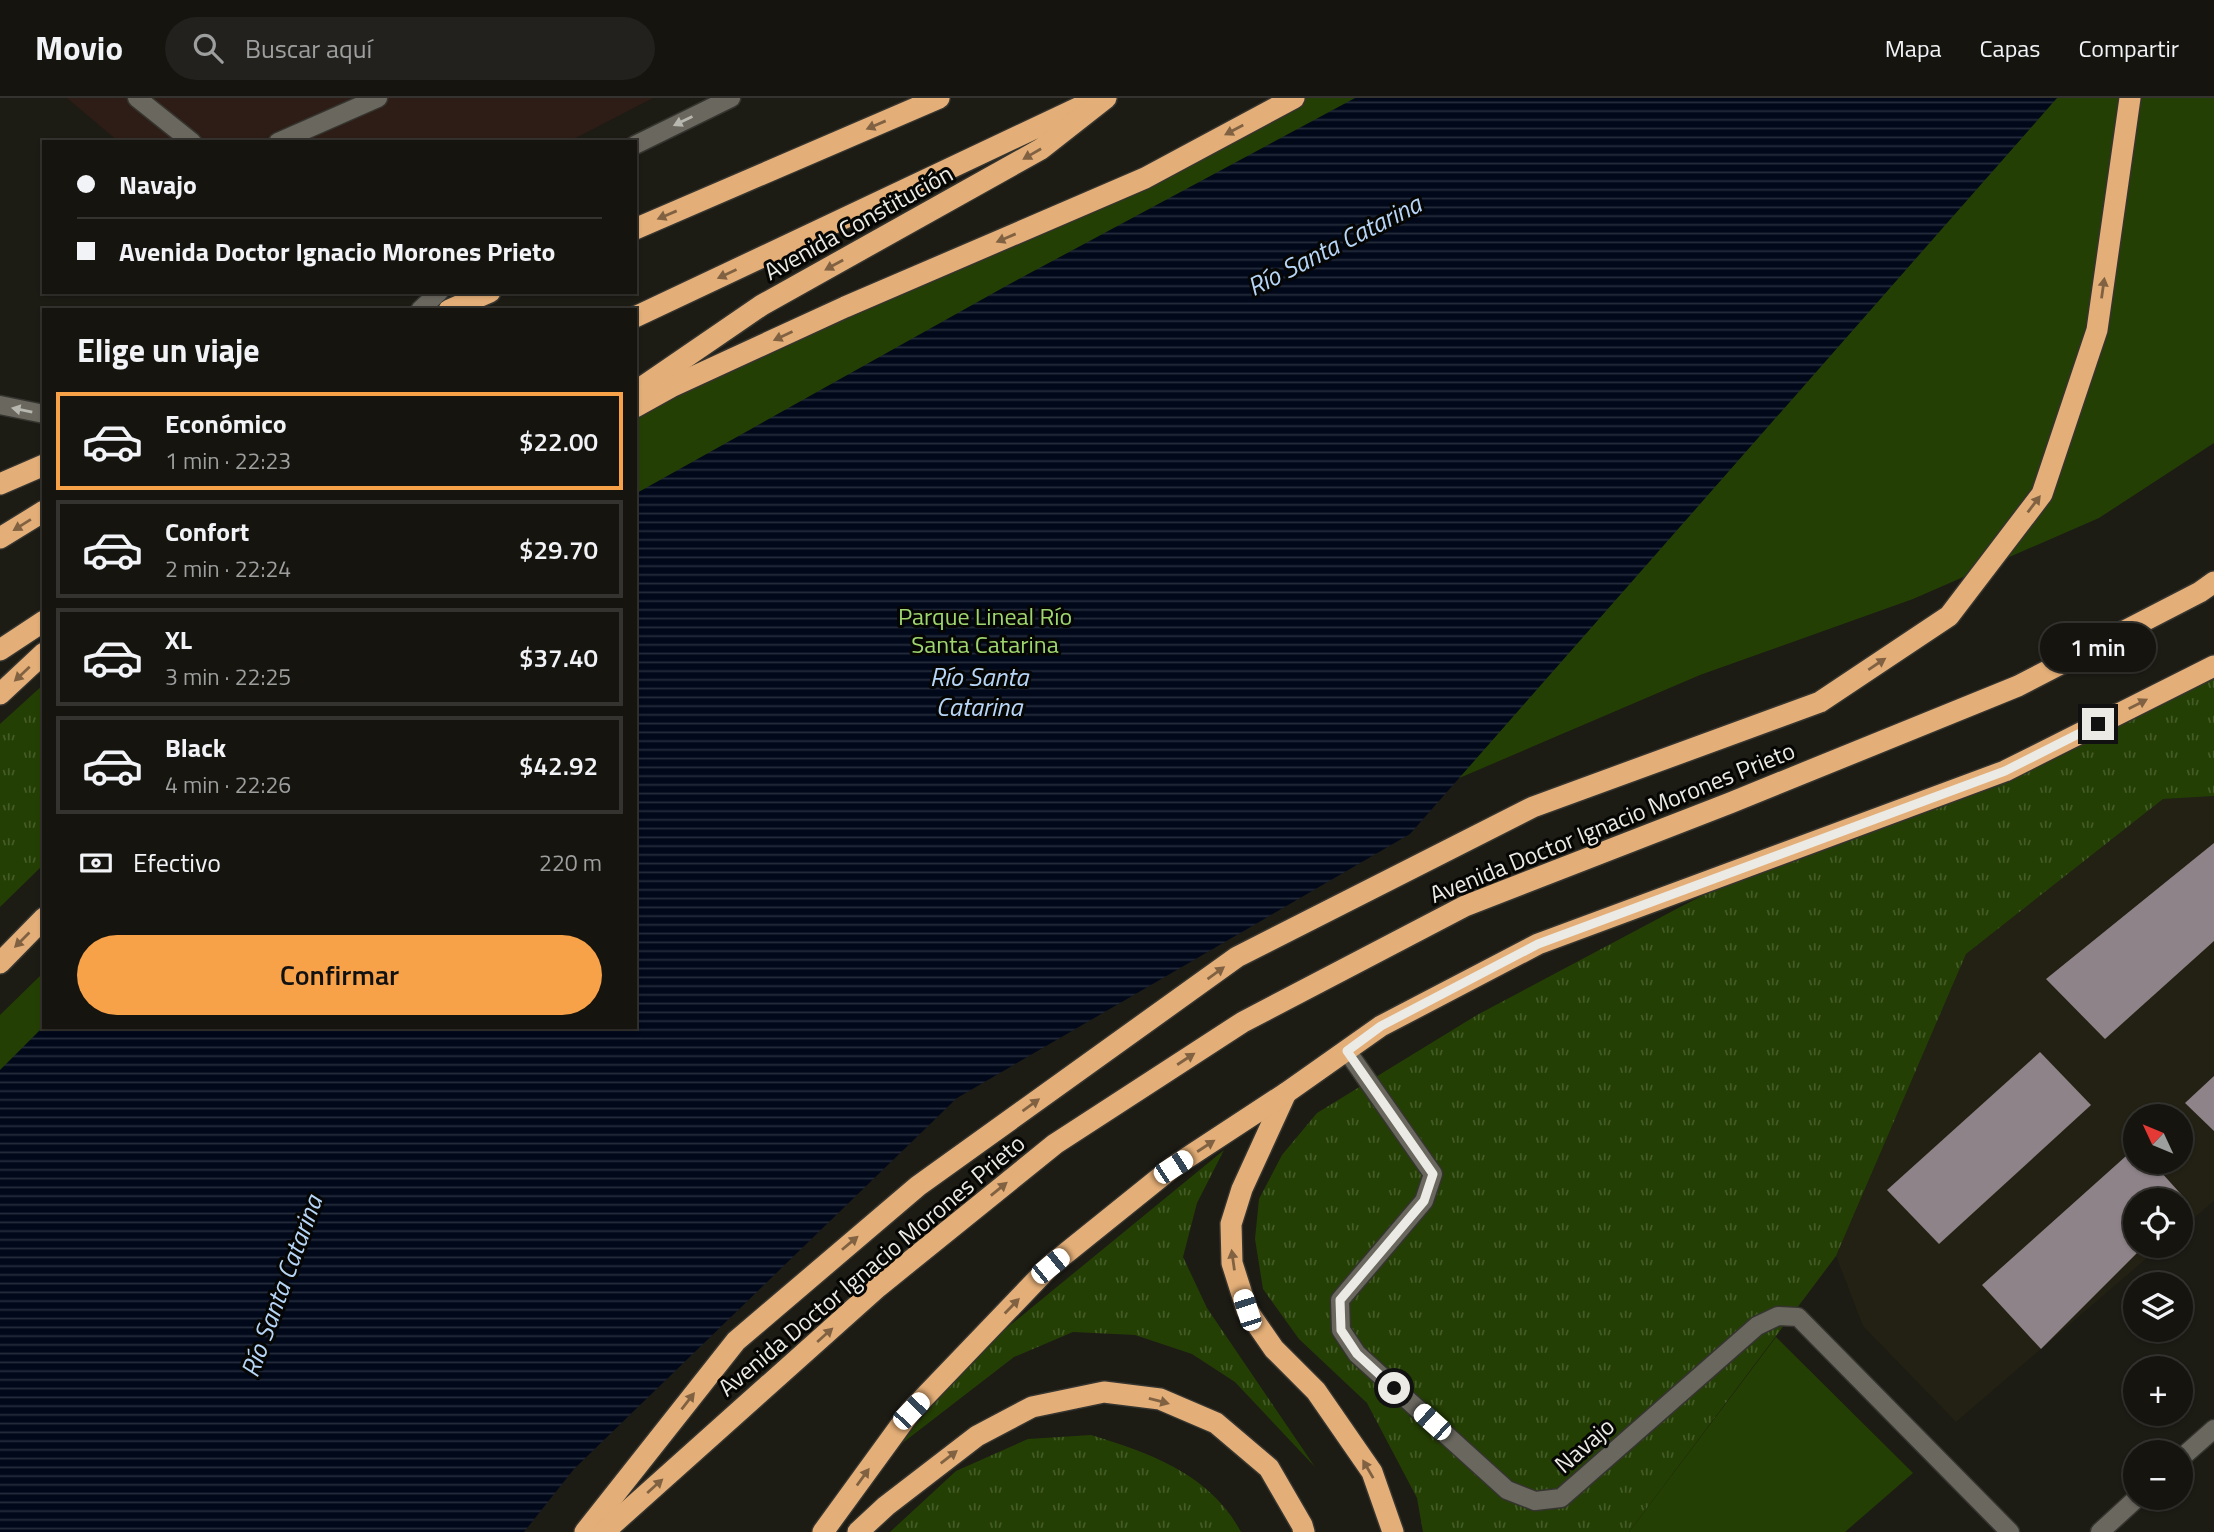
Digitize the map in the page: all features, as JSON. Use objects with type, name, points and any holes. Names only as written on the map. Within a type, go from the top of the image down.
[{"type":"highway","points":[[637,228],[939,98]]},
{"type":"highway","points":[[637,316],[1099,98]]},
{"type":"highway","name":"Avenida Constitución","points":[[637,391],[762,305],[1041,149],[1106,98]]},
{"type":"highway","points":[[637,406],[671,387],[845,307],[1145,178],[1294,98]]},
{"type":"highway","points":[[585,1532],[736,1341],[918,1186],[1237,957],[1533,807],[1820,702],[1949,616],[2042,494],[2097,330],[2130,98]]},
{"type":"highway","points":[[454,308],[485,294]]},
{"type":"highway","points":[[0,484],[42,466]]},
{"type":"highway","points":[[0,538],[42,512]]},
{"type":"highway","name":"Avenida Doctor Ignacio Morones Prieto","points":[[604,1532],[878,1287],[1055,1144],[1242,1022],[1465,906],[1730,803],[2018,686],[2200,592],[2214,582]]},
{"type":"highway","points":[[0,650],[42,622]]},
{"type":"highway","points":[[0,694],[42,655]]},
{"type":"highway","points":[[823,1532],[911,1411],[1050,1266],[1173,1167],[1286,1093],[1381,1026],[1538,944],[2005,771],[2214,666]]},
{"type":"highway","points":[[0,963],[42,920]]},
{"type":"highway","points":[[1286,1093],[1242,1189],[1231,1224],[1232,1263],[1247,1310],[1274,1349],[1315,1391],[1371,1472],[1392,1532]]},
{"type":"highway","points":[[858,1532],[886,1506],[977,1436],[1032,1407],[1104,1392],[1160,1399],[1216,1423],[1269,1468],[1304,1532]]},
{"type":"street","points":[[137,98],[190,140]]},
{"type":"street","points":[[283,140],[378,98]]},
{"type":"street","points":[[637,144],[731,98]]},
{"type":"street","points":[[422,308],[437,294]]},
{"type":"street","points":[[0,405],[42,414]]},
{"type":"street","name":"Navajo","points":[[1347,1051],[1433,1174],[1424,1201],[1340,1300],[1341,1330],[1357,1354],[1507,1490],[1535,1502],[1561,1498],[1757,1326],[1778,1316],[1798,1317],[2010,1532]]},
{"type":"street","points":[[2193,1448],[2214,1429]]},
{"type":"street","points":[[2100,1532],[2124,1510]]},
{"type":"shaded area","points":[[67,98],[653,98],[572,140],[117,140]]},
{"type":"shaded area","points":[[2214,796],[2214,1201],[2193,1219],[2193,1188],[2123,1188],[2123,1258],[2147,1258],[2131,1272],[2123,1272],[2123,1279],[1956,1422],[1863,1326],[1836,1256],[1966,954],[2163,799]]},
{"type":"green space","name":"Río Santa Catarina","points":[[1282,98],[2214,98],[2214,443],[2099,518],[1913,599],[1700,675],[1415,797],[0,1532],[0,1015],[42,974],[42,1029],[637,1029],[637,418],[752,357],[1233,128]]},
{"type":"green space","points":[[2214,675],[2214,796],[2163,799],[1966,954],[1836,1256],[1629,1532],[1423,1532],[1417,1498],[1367,1403],[1299,1339],[1263,1289],[1255,1239],[1259,1199],[1282,1155],[1317,1113],[1477,1015],[1682,906],[1802,846]]},
{"type":"green space","points":[[42,686],[42,866],[0,907],[0,724]]},
{"type":"green space","points":[[1224,1150],[1197,1203],[1183,1257],[1207,1308],[1315,1467],[1235,1382],[1192,1354],[1135,1335],[1073,1332],[1014,1357],[896,1448],[980,1350]]},
{"type":"green space","points":[[1776,1337],[1913,1473],[1845,1532],[1629,1532]]},
{"type":"green space","points":[[1091,1435],[1156,1458],[1195,1481],[1213,1495],[1241,1532],[890,1532],[956,1471],[1028,1439]]},
{"type":"water","name":"Río Santa Catarina","points":[[1355,98],[2057,98],[1410,834],[957,1098],[574,1469],[524,1532],[0,1532],[0,1070],[42,1028],[637,1029],[637,493],[1006,286]]},
{"type":"building","points":[[2214,843],[2214,941],[2105,1039],[2046,979]]},
{"type":"building","points":[[2040,1052],[2091,1105],[1939,1244],[1887,1190]]},
{"type":"building","points":[[2214,1076],[2214,1131],[2193,1111],[2193,1104],[2185,1103]]},
{"type":"building","points":[[2123,1159],[2123,1174],[2163,1174],[2175,1188],[2123,1188],[2123,1258],[2132,1258],[2041,1349],[1982,1285]]},
{"type":"route","points":[[1394,1388],[1357,1354],[1341,1330],[1340,1300],[1424,1201],[1433,1174],[1347,1051],[1381,1026],[1538,944],[2005,771],[2098,724]]},
{"type":"park label","name":"Parque Lineal Río Santa Catarina","points":[[985,630]]}]
